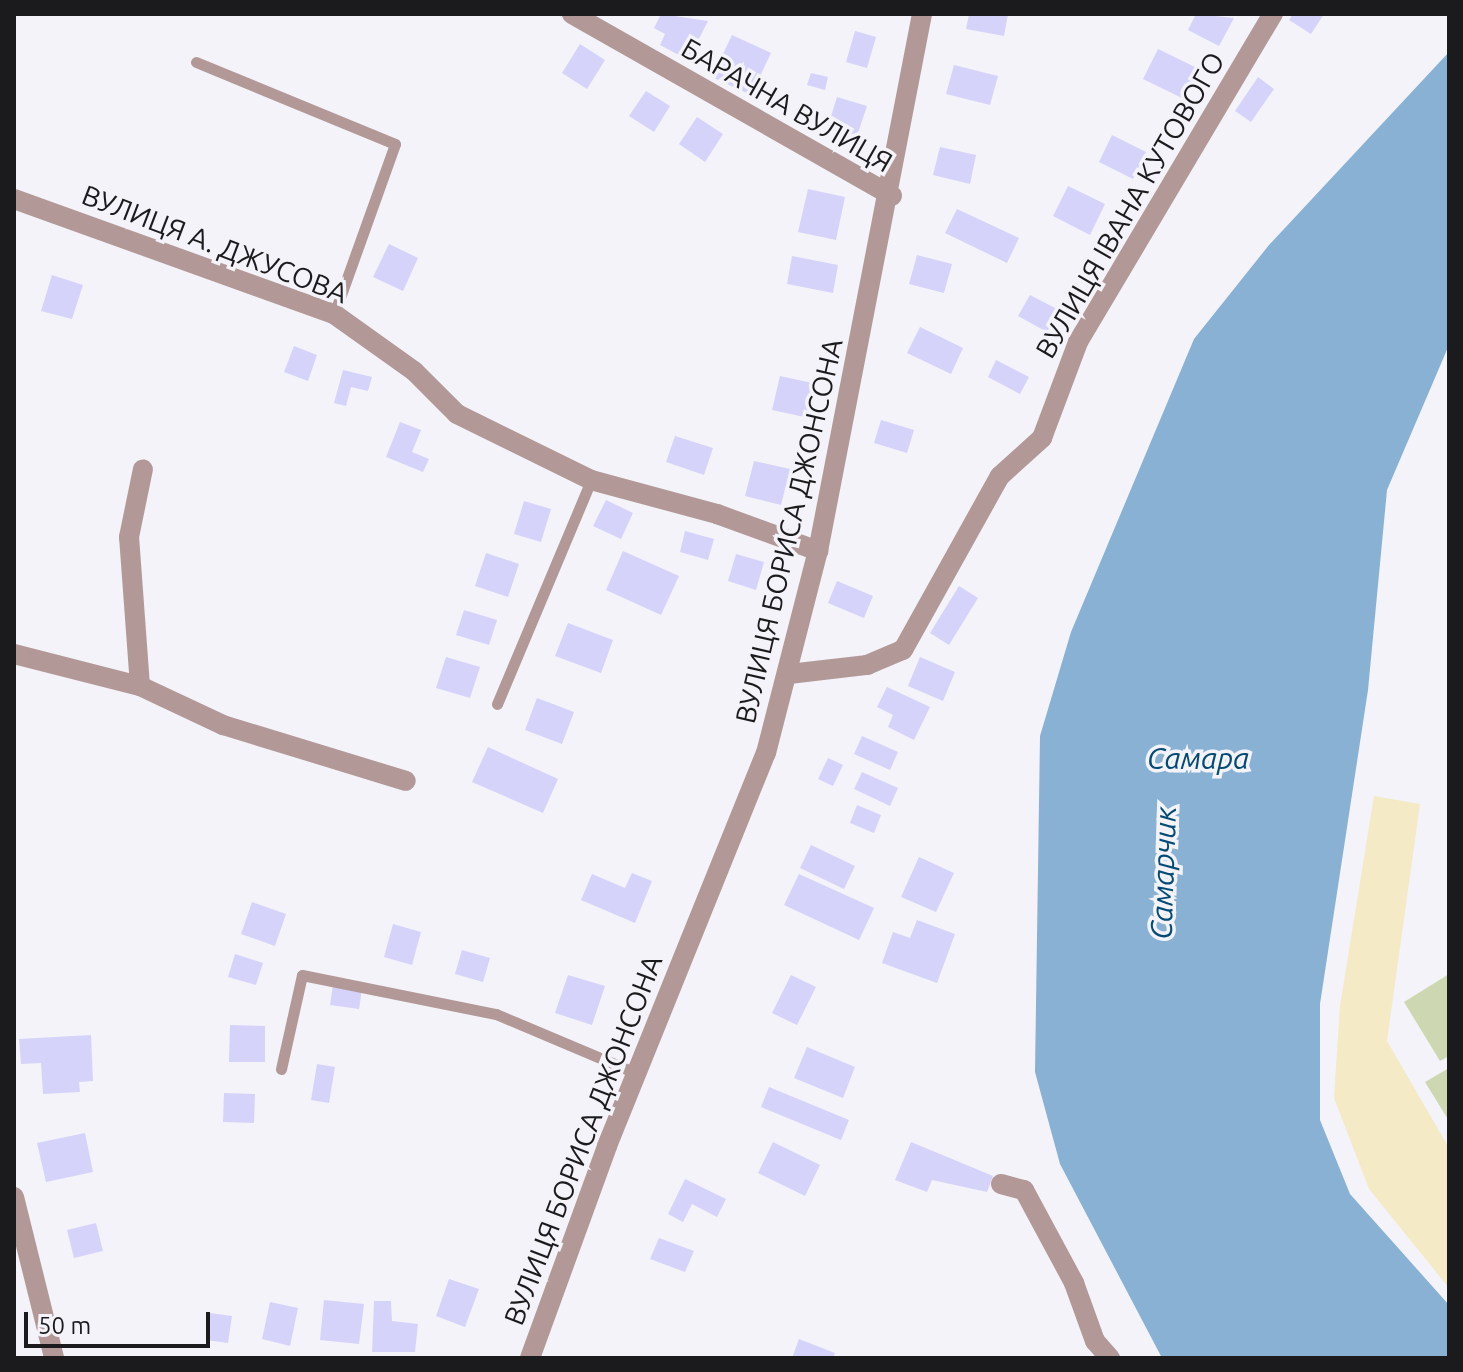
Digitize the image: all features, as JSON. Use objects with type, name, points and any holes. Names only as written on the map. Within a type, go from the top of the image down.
[{"type":"street","name":"БАРАЧНА ВУЛИЦЯ","points":[[572,14],[892,196]]},
{"type":"street","name":"ВУЛИЦЯ БОРИСА ДЖОНСОНА","points":[[530,1358],[638,1074],[766,753],[789,674],[818,551],[892,196],[922,14]]},
{"type":"street","name":"ВУЛИЦЯ ІВАНА КУТОВОГО","points":[[789,674],[867,665],[903,650],[1000,476],[1042,438],[1078,342],[1273,14]]},
{"type":"street","name":"ВУЛИЦЯ А. ДЖУСОВА","points":[[14,199],[334,314],[414,371],[457,414],[591,480],[818,551]]},
{"type":"street","points":[[140,686],[129,537],[143,469]]},
{"type":"street","points":[[14,654],[140,686],[223,725],[406,781]]},
{"type":"street","points":[[1001,1184],[1024,1190],[1110,1358]]},
{"type":"street","points":[[14,1197],[54,1358]]},
{"type":"lane","points":[[196,62],[395,144],[334,314]]},
{"type":"lane","points":[[497,704],[591,480]]},
{"type":"lane","points":[[281,1069],[302,975],[496,1014],[638,1074]]},
{"type":"green space","points":[[1449,974],[1449,1056],[1440,1061],[1404,1002]]},
{"type":"green space","points":[[1449,1068],[1449,1121],[1425,1082]]},
{"type":"sand","points":[[1374,796],[1420,804],[1387,1041],[1449,1148],[1449,1288],[1369,1189],[1334,1098],[1340,1006]]},
{"type":"water","name":"Самара","points":[[1449,52],[1449,345],[1387,490],[1368,690],[1320,1004],[1320,1120],[1350,1194],[1449,1305],[1449,1358],[1162,1358],[1060,1164],[1035,1072],[1040,736],[1071,632],[1194,339],[1269,245]]},
{"type":"building","points":[[661,14],[708,21],[688,60],[660,45],[665,34],[654,28]]},
{"type":"building","points":[[969,14],[1008,14],[1004,36],[966,29]]},
{"type":"building","points":[[1196,14],[1234,18],[1219,46],[1188,30]]},
{"type":"building","points":[[1293,14],[1324,14],[1311,34],[1289,20]]},
{"type":"building","points":[[855,31],[876,37],[867,68],[846,62]]},
{"type":"building","points":[[732,35],[771,53],[751,95],[712,77]]},
{"type":"building","points":[[580,44],[605,60],[587,89],[562,73]]},
{"type":"building","points":[[1158,49],[1199,69],[1184,99],[1143,79]]},
{"type":"building","points":[[954,65],[998,76],[990,105],[946,94]]},
{"type":"building","points":[[811,73],[828,77],[825,90],[807,85]]},
{"type":"building","points":[[1258,77],[1274,89],[1251,122],[1235,111]]},
{"type":"building","points":[[646,91],[670,106],[654,132],[629,116]]},
{"type":"building","points":[[837,97],[867,106],[857,136],[828,126]]},
{"type":"building","points":[[697,117],[723,134],[705,162],[679,144]]},
{"type":"building","points":[[1112,135],[1146,152],[1133,179],[1099,162]]},
{"type":"building","points":[[940,147],[976,155],[970,184],[933,175]]},
{"type":"building","points":[[1068,186],[1105,204],[1090,235],[1053,216]]},
{"type":"building","points":[[808,189],[845,197],[836,240],[798,232]]},
{"type":"building","points":[[957,209],[1019,238],[1007,263],[945,233]]},
{"type":"building","points":[[389,244],[418,258],[403,291],[373,277]]},
{"type":"building","points":[[917,255],[952,264],[944,293],[909,284]]},
{"type":"building","points":[[792,256],[838,265],[833,293],[787,284]]},
{"type":"building","points":[[52,275],[83,285],[72,319],[41,311]]},
{"type":"building","points":[[1030,295],[1059,310],[1047,332],[1018,316]]},
{"type":"building","points":[[920,327],[963,348],[951,374],[907,353]]},
{"type":"building","points":[[294,346],[317,355],[308,381],[284,372]]},
{"type":"building","points":[[996,360],[1029,377],[1020,394],[988,377]]},
{"type":"building","points":[[343,370],[372,377],[368,391],[351,387],[346,406],[334,403]]},
{"type":"building","points":[[780,376],[817,384],[809,418],[772,410]]},
{"type":"building","points":[[881,420],[914,430],[907,453],[874,443]]},
{"type":"building","points":[[400,422],[421,430],[412,452],[429,459],[423,472],[386,457]]},
{"type":"building","points":[[675,436],[713,448],[704,475],[666,462]]},
{"type":"building","points":[[754,461],[790,469],[781,505],[745,496]]},
{"type":"building","points":[[606,500],[633,513],[621,539],[593,526]]},
{"type":"building","points":[[524,501],[551,509],[541,542],[514,534]]},
{"type":"building","points":[[685,531],[714,539],[708,560],[680,552]]},
{"type":"building","points":[[623,551],[679,576],[661,615],[606,590]]},
{"type":"building","points":[[486,553],[519,564],[508,597],[475,586]]},
{"type":"building","points":[[736,554],[764,562],[756,590],[728,581]]},
{"type":"building","points":[[837,581],[873,596],[864,618],[828,603]]},
{"type":"building","points":[[959,586],[978,598],[949,645],[930,633]]},
{"type":"building","points":[[464,610],[497,620],[489,645],[456,635]]},
{"type":"building","points":[[568,623],[613,640],[601,673],[555,656]]},
{"type":"building","points":[[446,657],[480,667],[470,698],[436,688]]},
{"type":"building","points":[[920,657],[955,672],[943,701],[908,686]]},
{"type":"building","points":[[887,687],[930,707],[914,740],[888,727],[893,715],[877,707]]},
{"type":"building","points":[[537,698],[574,712],[562,744],[525,730]]},
{"type":"building","points":[[862,736],[898,752],[890,770],[854,754]]},
{"type":"building","points":[[488,747],[558,779],[543,813],[472,782]]},
{"type":"building","points":[[828,758],[843,765],[833,786],[818,779]]},
{"type":"building","points":[[862,772],[898,788],[890,806],[854,789]]},
{"type":"building","points":[[857,805],[881,815],[874,833],[850,823]]},
{"type":"building","points":[[811,845],[855,866],[844,889],[800,868]]},
{"type":"building","points":[[919,857],[954,873],[936,912],[901,897]]},
{"type":"building","points":[[632,873],[652,881],[635,923],[581,900],[592,874],[625,888]]},
{"type":"building","points":[[799,874],[874,908],[859,940],[784,905]]},
{"type":"building","points":[[252,902],[286,914],[275,946],[241,934]]},
{"type":"building","points":[[917,920],[955,934],[937,983],[882,963],[893,932],[910,938]]},
{"type":"building","points":[[393,924],[421,932],[412,965],[384,957]]},
{"type":"building","points":[[462,950],[490,958],[483,982],[455,974]]},
{"type":"building","points":[[235,954],[263,963],[256,985],[228,977]]},
{"type":"building","points":[[568,975],[605,986],[592,1025],[555,1013]]},
{"type":"building","points":[[791,975],[816,987],[797,1025],[772,1013]]},
{"type":"building","points":[[333,985],[362,989],[359,1009],[330,1005]]},
{"type":"building","points":[[230,1025],[265,1026],[265,1062],[229,1062]]},
{"type":"building","points":[[91,1035],[93,1081],[79,1082],[80,1092],[43,1094],[41,1063],[21,1064],[19,1039]]},
{"type":"building","points":[[807,1047],[855,1067],[843,1098],[794,1078]]},
{"type":"building","points":[[317,1064],[335,1067],[329,1103],[311,1100]]},
{"type":"building","points":[[769,1087],[849,1120],[841,1140],[761,1107]]},
{"type":"building","points":[[224,1093],[255,1094],[254,1123],[223,1122]]},
{"type":"building","points":[[85,1133],[93,1172],[46,1182],[37,1143]]},
{"type":"building","points":[[773,1142],[820,1165],[805,1196],[758,1173]]},
{"type":"building","points":[[911,1142],[993,1176],[987,1192],[932,1180],[927,1192],[895,1180]]},
{"type":"building","points":[[685,1179],[726,1199],[717,1217],[692,1204],[683,1222],[668,1214]]},
{"type":"building","points":[[96,1223],[103,1251],[74,1258],[67,1230]]},
{"type":"building","points":[[659,1238],[694,1251],[685,1272],[650,1259]]},
{"type":"building","points":[[449,1279],[479,1289],[465,1327],[436,1316]]},
{"type":"building","points":[[324,1300],[364,1304],[359,1344],[320,1340]]},
{"type":"building","points":[[374,1301],[391,1301],[392,1321],[418,1324],[415,1352],[372,1352]]},
{"type":"building","points":[[270,1302],[298,1308],[290,1346],[262,1339]]},
{"type":"building","points":[[210,1313],[232,1316],[228,1343],[206,1340]]},
{"type":"building","points":[[799,1339],[835,1353],[833,1358],[792,1358]]},
{"type":"water label","name":"Самарчик","points":[[1163,873]]}]
